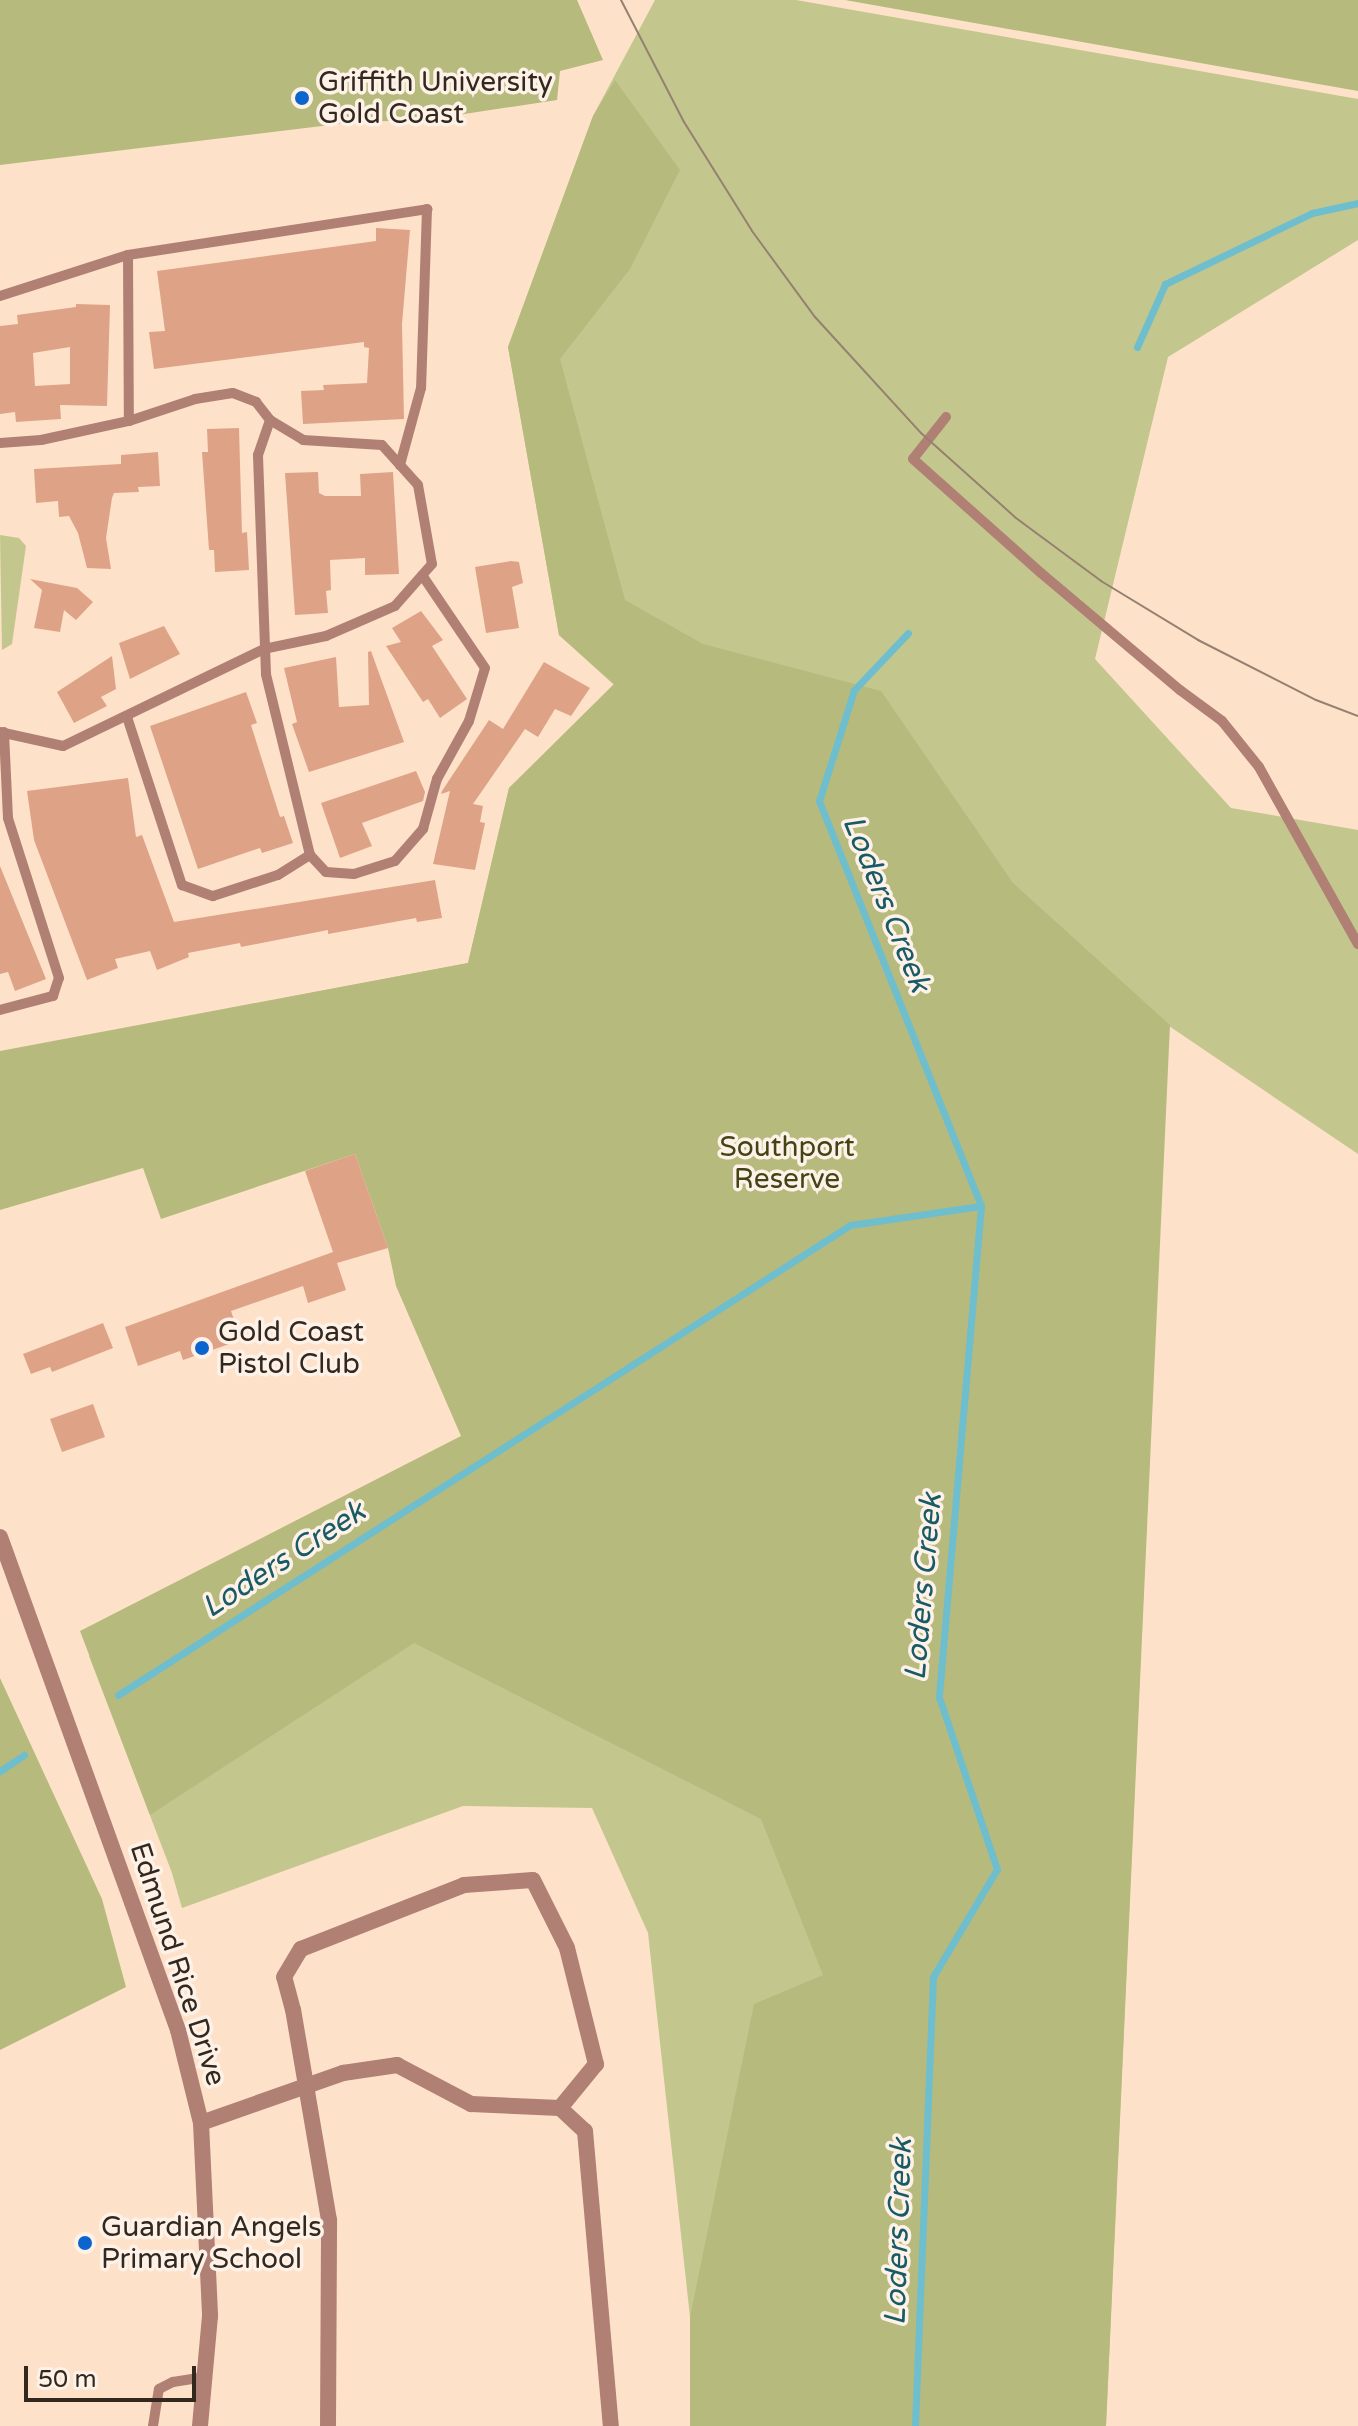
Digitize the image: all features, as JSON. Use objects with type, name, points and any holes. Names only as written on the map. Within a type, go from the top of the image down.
[{"type":"street","name":"Edmund Rice Drive","points":[[0,1537],[178,2030],[201,2123],[210,2316],[200,2426]]},
{"type":"street","points":[[328,2426],[329,2220],[284,1977],[301,1949],[464,1885],[533,1880],[567,1948],[596,2064],[560,2108]]},
{"type":"street","points":[[201,2123],[343,2073],[397,2065],[471,2104],[560,2108],[585,2131],[611,2426]]},
{"type":"lane","points":[[0,296],[128,255],[427,209],[421,388],[400,465]]},
{"type":"lane","points":[[128,255],[129,421]]},
{"type":"lane","points":[[0,443],[41,440],[129,421],[195,399],[233,393],[256,402],[270,420],[303,440],[382,445],[418,485],[432,564],[395,606],[326,636],[264,649],[63,746],[2,732],[8,818],[59,978],[53,996],[0,1010]]},
{"type":"lane","points":[[946,417],[913,459],[1041,573],[1180,690],[1222,721],[1259,767],[1358,944]]},
{"type":"lane","points":[[270,420],[258,455],[266,674],[310,855],[326,872],[354,874],[395,861],[423,829],[437,779],[469,721],[485,668],[422,575]]},
{"type":"lane","points":[[127,717],[182,885],[213,896],[278,875],[310,855]]},
{"type":"lane","points":[[153,2426],[159,2389],[173,2382],[205,2377]]},
{"type":"green space","name":"Griffith University Gold Coast","points":[[0,0],[577,0],[603,60],[560,71],[557,100],[425,120],[355,122],[0,165]]},
{"type":"green space","name":"Southport Reserve","points":[[655,0],[796,0],[1358,99],[1358,240],[1168,357],[1095,659],[1231,808],[1358,830],[1358,1154],[1169,1026],[1106,2426],[690,2426],[690,2317],[648,1933],[592,1808],[463,1806],[182,1908],[172,1873],[89,1656],[512,1459],[289,997],[468,963],[509,788],[614,685],[559,635],[508,347],[593,116]]},
{"type":"green space","points":[[845,0],[1358,0],[1358,91]]},
{"type":"green space","name":"Southport Reserve","points":[[615,80],[680,170],[630,269],[560,359],[625,600],[703,644],[881,691],[1013,883],[1170,1025],[1106,2426],[690,2426],[690,2317],[754,2004],[823,1975],[761,1819],[414,1643],[150,1815],[80,1631],[461,1436],[396,1286],[388,1248],[355,1154],[161,1219],[143,1168],[0,1210],[0,1051],[468,963],[509,788],[614,684],[559,635],[508,347],[593,116]]},
{"type":"green space","points":[[0,535],[19,538],[26,546],[12,644],[2,650]]},
{"type":"green space","points":[[0,1678],[102,1899],[126,1987],[0,2050]]},
{"type":"building","points":[[376,228],[410,230],[402,324],[404,419],[303,424],[301,391],[324,390],[323,385],[367,383],[369,348],[364,347],[364,342],[154,369],[149,332],[165,331],[157,271],[376,241]]},
{"type":"building","points":[[76,304],[110,305],[107,406],[60,405],[61,419],[16,422],[15,412],[0,414],[0,326],[18,324],[17,315],[76,307]],"holes":[[[70,347],[70,384],[35,386],[33,353]]]},
{"type":"building","points":[[239,428],[242,533],[247,532],[249,570],[215,572],[214,550],[209,550],[202,452],[208,452],[207,429]]},
{"type":"building","points":[[158,452],[160,486],[138,487],[139,492],[114,493],[106,538],[111,569],[87,568],[78,533],[69,516],[59,517],[58,501],[36,503],[34,469],[121,464],[121,455]]},
{"type":"building","points":[[318,472],[319,493],[325,496],[361,496],[360,474],[393,472],[399,574],[365,575],[365,558],[330,560],[331,590],[326,591],[328,613],[295,615],[285,473]]},
{"type":"building","points":[[519,562],[523,583],[512,587],[519,628],[486,633],[475,567]]},
{"type":"building","points":[[30,579],[77,588],[93,602],[76,620],[64,610],[60,632],[34,628],[42,590]]},
{"type":"building","points":[[421,611],[443,640],[432,646],[467,699],[440,718],[428,699],[423,702],[386,646],[401,642],[392,628]]},
{"type":"building","points":[[164,626],[180,654],[130,679],[119,643]]},
{"type":"building","points":[[371,651],[404,742],[309,772],[292,724],[297,722],[284,668],[336,657],[339,707],[369,705],[368,652]]},
{"type":"building","points":[[112,656],[116,689],[101,697],[107,706],[74,723],[57,692]]},
{"type":"building","points":[[544,662],[590,688],[571,716],[555,709],[538,737],[525,729],[473,804],[483,806],[480,822],[485,823],[475,870],[433,864],[450,791],[441,794],[442,791],[489,720],[503,729]]},
{"type":"building","points":[[246,692],[257,723],[251,725],[280,817],[284,816],[293,843],[262,853],[260,848],[198,869],[150,726]]},
{"type":"building","points":[[416,771],[425,792],[423,801],[362,823],[372,846],[340,858],[321,803]]},
{"type":"building","points":[[128,778],[136,837],[142,835],[174,922],[435,880],[442,918],[417,922],[416,918],[328,934],[328,930],[241,947],[240,943],[188,953],[189,957],[157,970],[150,951],[115,959],[118,968],[87,980],[34,840],[27,791]]},
{"type":"building","points":[[0,866],[46,979],[15,991],[8,972],[0,974]]},
{"type":"building","points":[[355,1154],[388,1248],[337,1263],[346,1290],[308,1303],[303,1286],[231,1311],[241,1340],[183,1360],[180,1351],[138,1366],[125,1327],[333,1252],[305,1171]]},
{"type":"building","points":[[103,1323],[113,1348],[52,1372],[50,1367],[31,1374],[23,1354]]},
{"type":"building","points":[[93,1404],[105,1437],[62,1452],[50,1419]]},
{"type":"waterway","name":"Loders Creek","points":[[1137,347],[1165,284],[1312,213],[1358,203]]},
{"type":"waterway","name":"Loders Creek","points":[[908,633],[854,690],[819,801],[981,1206],[939,1697],[997,1869],[933,1977],[915,2426]]},
{"type":"waterway","name":"Loders Creek","points":[[118,1695],[850,1225],[981,1206]]},
{"type":"waterway","name":"Loders Creek","points":[[0,1771],[24,1755]]},
{"type":"tram line","points":[[621,0],[684,122],[752,231],[815,317],[921,433],[1016,518],[1101,581],[1198,640],[1316,700],[1358,716]]},
{"type":"place","name":"Griffith University Gold Coast","points":[[302,98]]},
{"type":"place","name":"Gold Coast Pistol Club","points":[[202,1348]]},
{"type":"place","name":"Guardian Angels Primary School","points":[[85,2243]]}]
